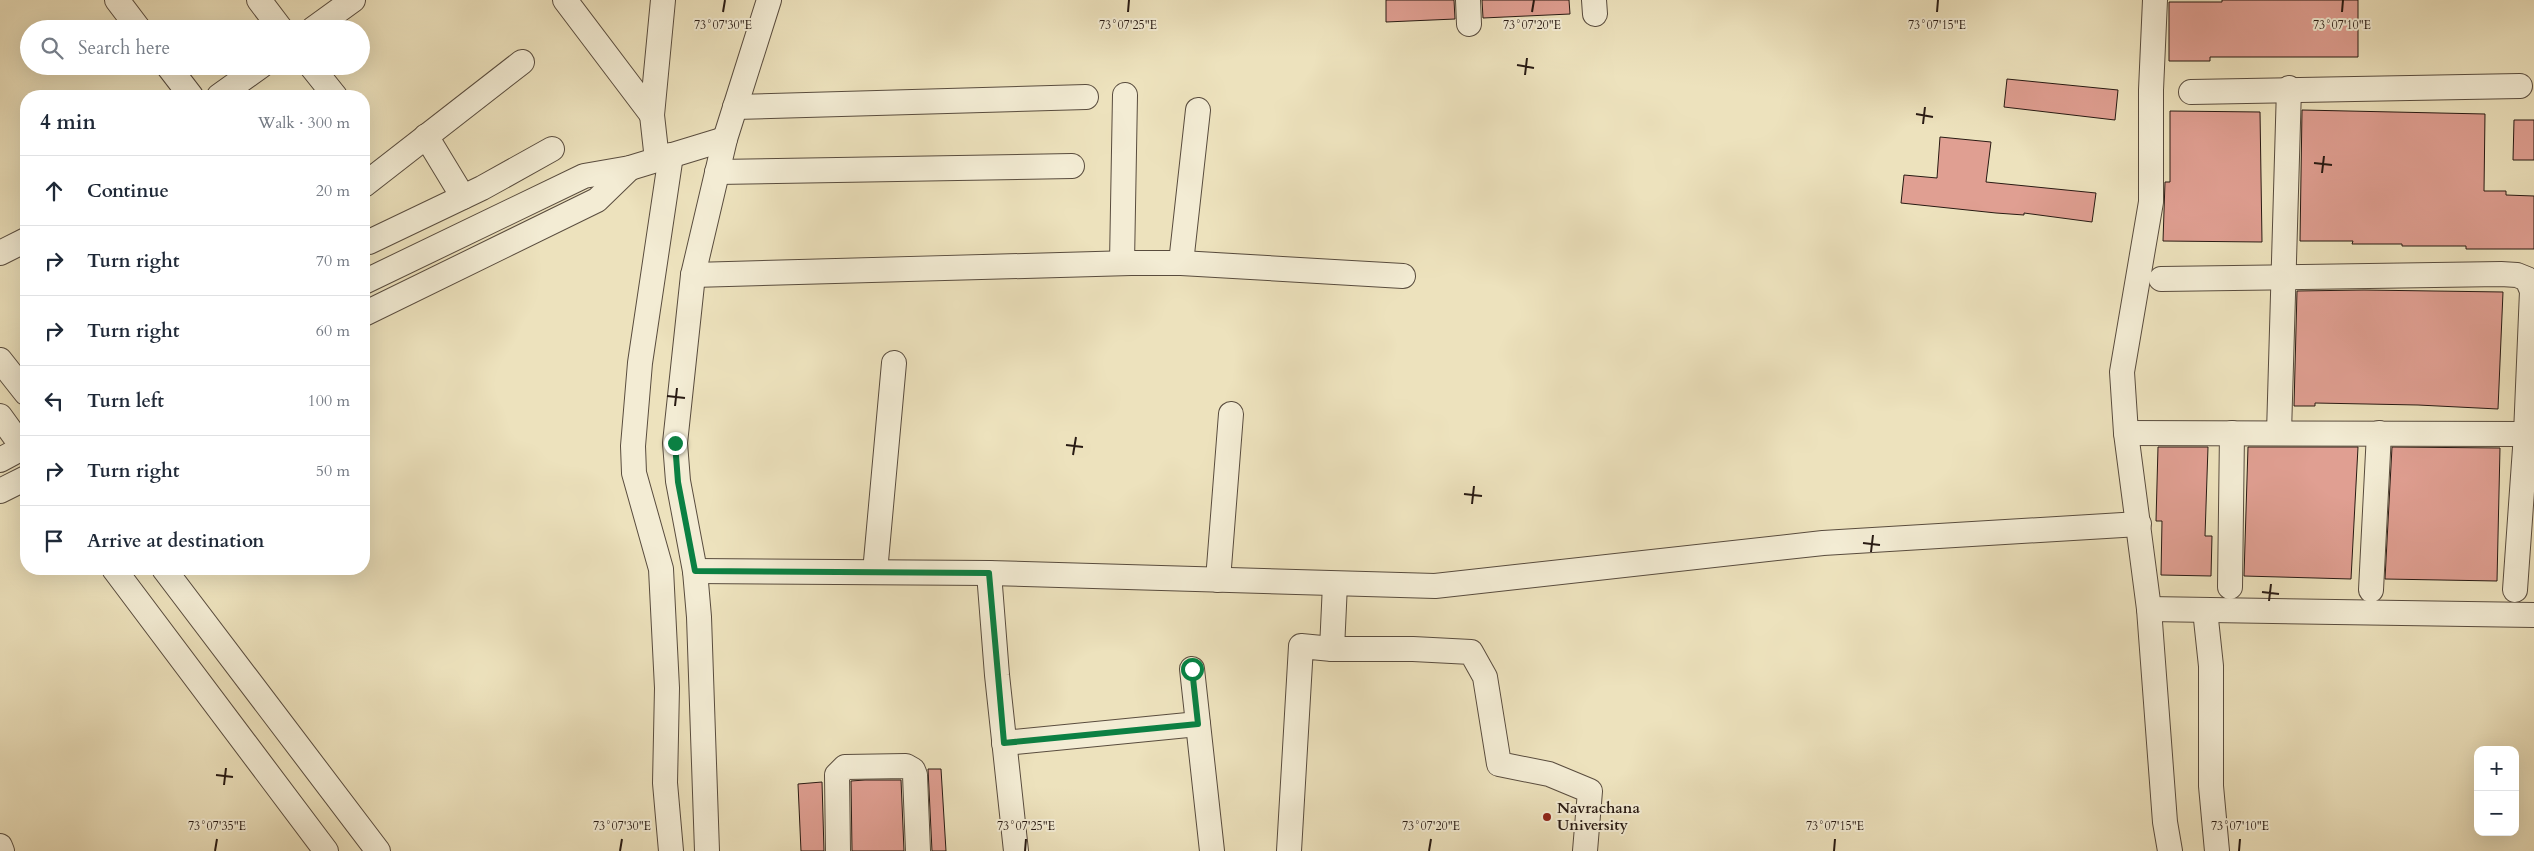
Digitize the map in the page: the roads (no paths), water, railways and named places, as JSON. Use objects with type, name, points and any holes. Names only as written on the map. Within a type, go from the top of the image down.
[{"type":"street","points":[[117,0],[132,20]]},
{"type":"street","points":[[259,0],[275,20]]},
{"type":"street","points":[[325,20],[353,0]]},
{"type":"street","points":[[565,0],[652,115]]},
{"type":"street","points":[[662,0],[652,115],[664,158],[640,363],[633,446],[634,473],[661,569],[667,688],[665,783],[671,851]]},
{"type":"street","points":[[707,851],[699,617],[695,571],[678,482],[675,443],[693,275],[725,139],[769,0]]},
{"type":"street","points":[[1468,0],[1470,24]]},
{"type":"street","points":[[2155,0],[2151,202],[2122,372],[2126,433],[2149,609],[2165,822],[2170,851]]},
{"type":"street","points":[[370,180],[522,62]]},
{"type":"street","points":[[175,75],[186,90]]},
{"type":"street","points":[[227,90],[248,75]]},
{"type":"street","points":[[318,75],[330,90]]},
{"type":"street","points":[[2191,92],[2289,88],[2520,86]]},
{"type":"street","points":[[2279,433],[2289,88]]},
{"type":"street","points":[[1122,263],[1125,95]]},
{"type":"street","points":[[735,107],[1086,96]]},
{"type":"street","points":[[1181,263],[1198,110]]},
{"type":"street","points":[[426,136],[463,197]]},
{"type":"street","points":[[370,279],[584,176],[630,168],[725,139]]},
{"type":"street","points":[[370,242],[463,197],[552,149]]},
{"type":"street","points":[[717,172],[1072,166]]},
{"type":"street","points":[[370,311],[597,200],[630,168]]},
{"type":"street","points":[[431,212],[455,269]]},
{"type":"street","points":[[0,253],[20,243]]},
{"type":"street","points":[[693,275],[1181,263],[1403,276]]},
{"type":"street","points":[[2161,280],[2502,274],[2517,275],[2527,279],[2532,291],[2526,434],[2515,590]]},
{"type":"street","points":[[0,360],[20,385]]},
{"type":"street","points":[[874,572],[894,363]]},
{"type":"street","points":[[1218,580],[1231,414]]},
{"type":"street","points":[[0,416],[20,442]]},
{"type":"street","points":[[2126,433],[2526,434]]},
{"type":"street","points":[[2230,587],[2232,433]]},
{"type":"street","points":[[2371,590],[2379,433]]},
{"type":"street","points":[[0,460],[20,451]]},
{"type":"street","points":[[0,491],[20,481]]},
{"type":"street","points":[[695,571],[989,573],[1435,586],[1823,543],[2139,524]]},
{"type":"street","points":[[989,573],[1004,743],[1016,851]]},
{"type":"street","points":[[119,575],[326,851]]},
{"type":"street","points":[[169,575],[378,851]]},
{"type":"street","points":[[1332,649],[1335,584]]},
{"type":"street","points":[[2149,609],[2534,615]]},
{"type":"street","points":[[2205,610],[2211,666],[2211,786],[2217,851]]},
{"type":"street","points":[[1289,851],[1301,646],[1332,649],[1414,649],[1471,652],[1485,677],[1499,764],[1549,774],[1590,791],[1585,851]]},
{"type":"street","points":[[1192,669],[1212,851]]},
{"type":"street","points":[[1004,743],[1198,724]]},
{"type":"street","points":[[838,851],[837,775],[840,771],[844,767],[906,766],[913,770],[915,775],[918,851]]},
{"type":"street","points":[[0,846],[2,851]]},
{"type":"place","name":"Navrachana University","points":[[1547,817]]}]
